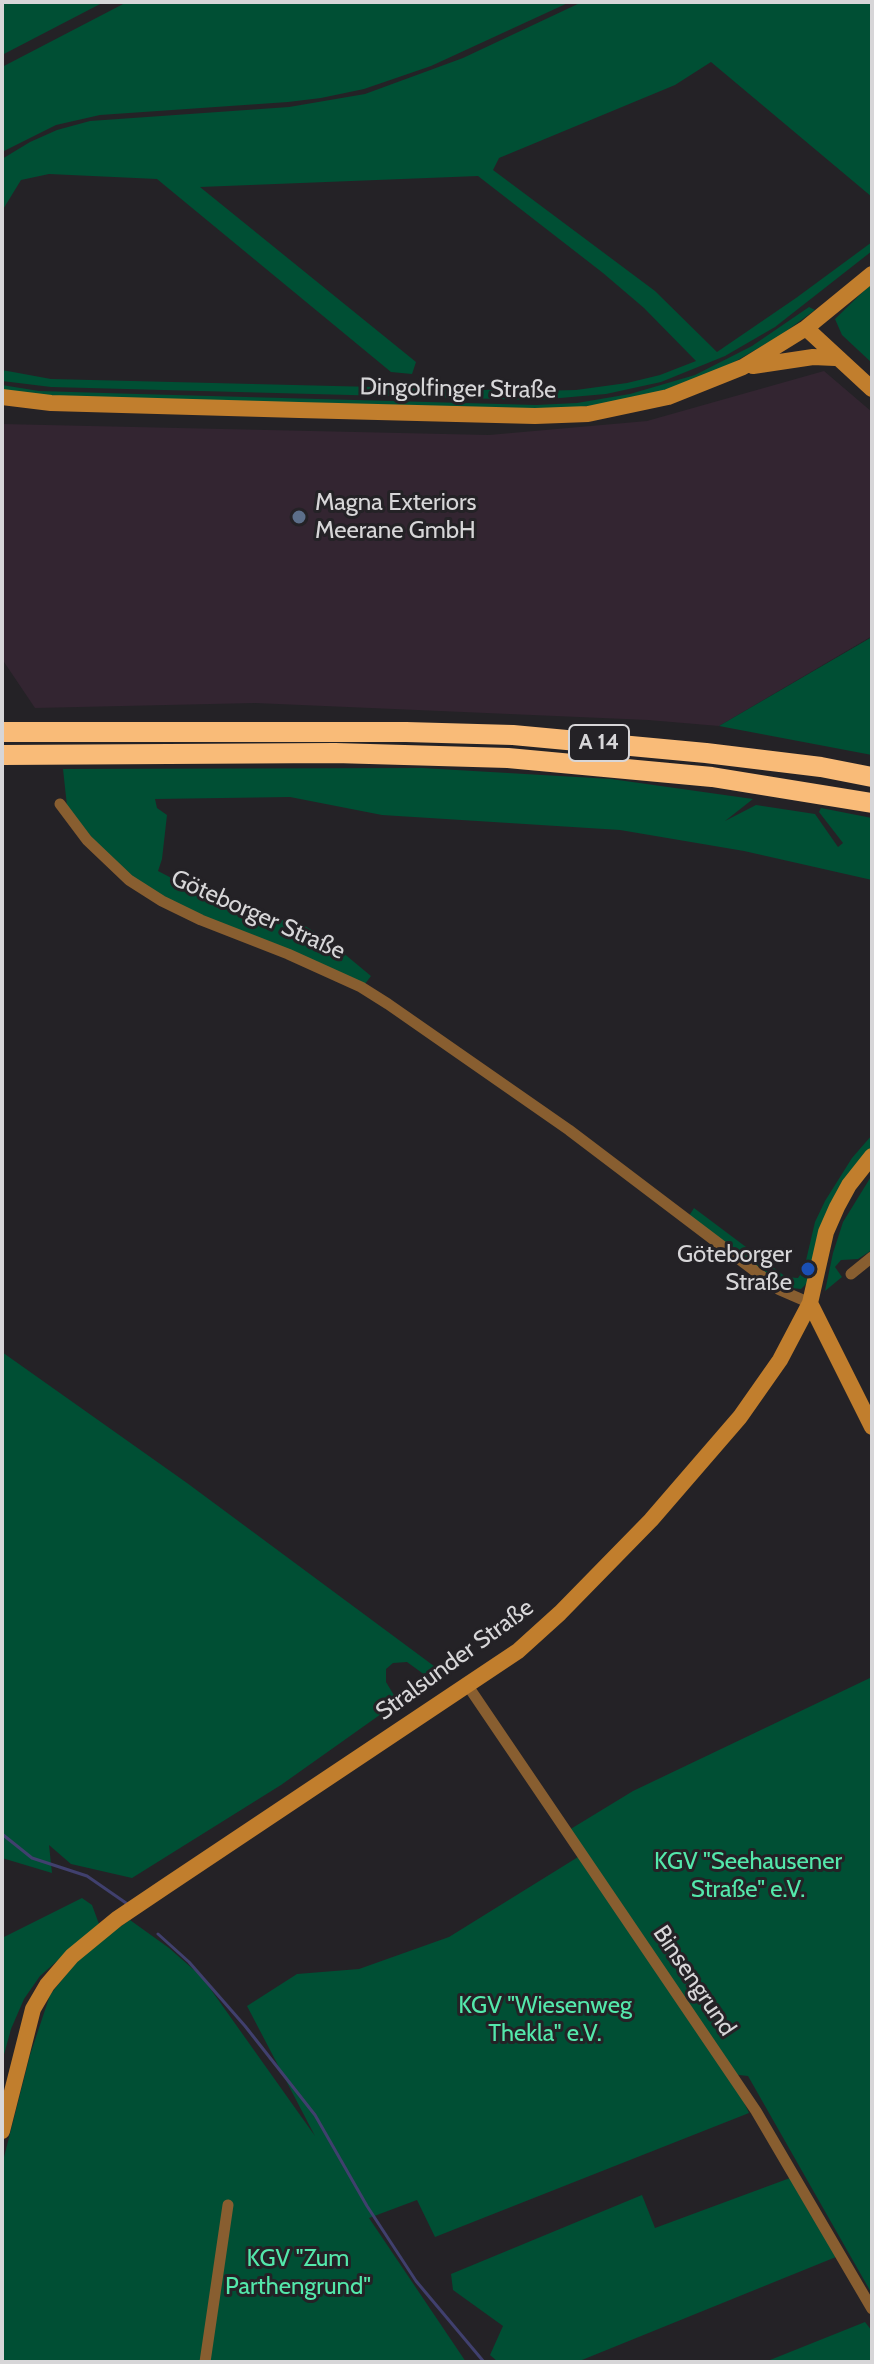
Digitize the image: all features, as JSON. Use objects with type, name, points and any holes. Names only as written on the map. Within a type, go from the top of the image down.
[{"type":"highway","name":"A 14","points":[[2,732],[513,735],[721,755],[821,767],[872,777]]},
{"type":"highway","name":"A 14","points":[[2,755],[335,753],[508,758],[712,777],[872,803]]},
{"type":"highway","points":[[2,764],[46,754]]},
{"type":"street","name":"Dingolfinger Straße","points":[[2,397],[51,403],[560,415],[629,407],[668,397],[743,367],[806,328],[872,274]]},
{"type":"street","points":[[806,328],[872,389]]},
{"type":"street","points":[[743,367],[813,357],[835,358]]},
{"type":"street","name":"Göteborger Straße","points":[[60,804],[87,840],[129,880],[201,920],[361,987],[569,1130],[780,1290],[810,1303]]},
{"type":"street","name":"Stralsunder Straße","points":[[2,2131],[33,2009],[59,1969],[79,1949],[166,1886],[518,1651],[651,1520],[765,1384],[780,1360],[810,1303],[826,1232],[849,1185],[872,1156]]},
{"type":"street","points":[[851,1274],[872,1257]]},
{"type":"street","points":[[810,1303],[872,1427]]},
{"type":"street","name":"Binsengrund","points":[[468,1686],[756,2111],[872,2309]]},
{"type":"street","points":[[205,2362],[228,2205]]},
{"type":"shaded area","points":[[824,371],[872,412],[872,636],[719,726],[648,720],[255,703],[35,708],[2,659],[2,424],[489,435],[647,421]]},
{"type":"green space","points":[[2,2],[104,2],[2,55]]},
{"type":"green space","points":[[127,2],[570,2],[431,66],[364,89],[288,102],[100,115],[56,125],[2,152],[2,67]]},
{"type":"green space","points":[[582,2],[872,2],[872,197],[711,62],[675,85],[499,158],[493,170],[655,291],[717,352],[872,242],[872,251],[775,327],[725,356],[661,382],[606,394],[537,400],[51,387],[2,381],[2,370],[51,379],[576,390],[627,383],[660,375],[696,361],[644,308],[603,273],[478,176],[200,187],[416,362],[412,374],[391,372],[157,179],[49,174],[21,180],[2,211],[2,159],[57,130],[90,121],[289,107],[365,94],[463,58]]},
{"type":"green space","points":[[872,283],[872,363],[842,335],[835,319]]},
{"type":"green space","points":[[809,307],[815,310],[781,335],[717,372],[666,390],[613,403],[563,409],[44,397],[2,391],[2,385],[39,391],[536,405],[577,403],[630,394],[695,375],[752,346]]},
{"type":"green space","points":[[872,637],[872,755],[719,726]]},
{"type":"green space","points":[[422,768],[611,779],[753,799],[725,821],[756,805],[815,814],[838,847],[843,843],[819,812],[821,808],[872,818],[872,880],[744,851],[620,830],[382,815],[290,797],[155,799],[157,808],[167,815],[158,871],[224,905],[305,926],[371,976],[365,984],[204,918],[163,898],[132,877],[96,843],[67,806],[63,769]]},
{"type":"green space","points":[[872,1135],[872,1147],[859,1162],[807,1283],[801,1289],[784,1287],[689,1216],[694,1208],[786,1277],[798,1278],[804,1269],[815,1222],[825,1201],[852,1158]]},
{"type":"green space","points":[[872,1175],[872,1250],[858,1259],[841,1260],[835,1267],[842,1277],[825,1291],[843,1222]]},
{"type":"green space","points":[[2,1352],[187,1483],[438,1669],[429,1678],[407,1662],[393,1663],[386,1669],[386,1682],[398,1702],[281,1785],[132,1878],[71,1864],[49,1845],[52,1873],[2,1858]]},
{"type":"green space","points":[[872,1677],[872,2294],[748,2076],[731,2074],[749,2113],[435,2237],[417,2200],[369,2218],[466,2362],[2,2362],[2,2165],[30,2055],[50,1995],[77,1961],[104,1938],[130,1920],[202,1977],[315,2136],[247,2006],[297,1974],[359,1969],[449,1937],[578,1857],[569,1830],[633,1791]]},
{"type":"green space","points":[[82,1898],[92,1905],[99,1924],[40,1976],[24,1999],[2,2062],[2,1938]]},
{"type":"green space","points":[[790,2178],[836,2257],[577,2362],[498,2362],[490,2355],[503,2326],[453,2290],[451,2274],[642,2195],[655,2228]]},
{"type":"green space","points":[[865,2322],[872,2331],[872,2362],[765,2362]]},
{"type":"waterway","points":[[2,1834],[32,1858],[87,1876],[126,1903]]},
{"type":"waterway","points":[[158,1934],[189,1962],[245,2026],[315,2115],[367,2206],[416,2281],[484,2362]]},
{"type":"place","name":"Magna Exteriors Meerane GmbH","points":[[299,517]]},
{"type":"place","name":"Göteborger Straße","points":[[808,1269]]},
{"type":"park label","name":"KGV \"Seehausener Straße\" e.V.","points":[[748,1876]]},
{"type":"park label","name":"KGV \"Wiesenweg Thekla\" e.V.","points":[[545,2020]]},
{"type":"park label","name":"KGV \"Zum Parthengrund\"","points":[[298,2273]]}]
